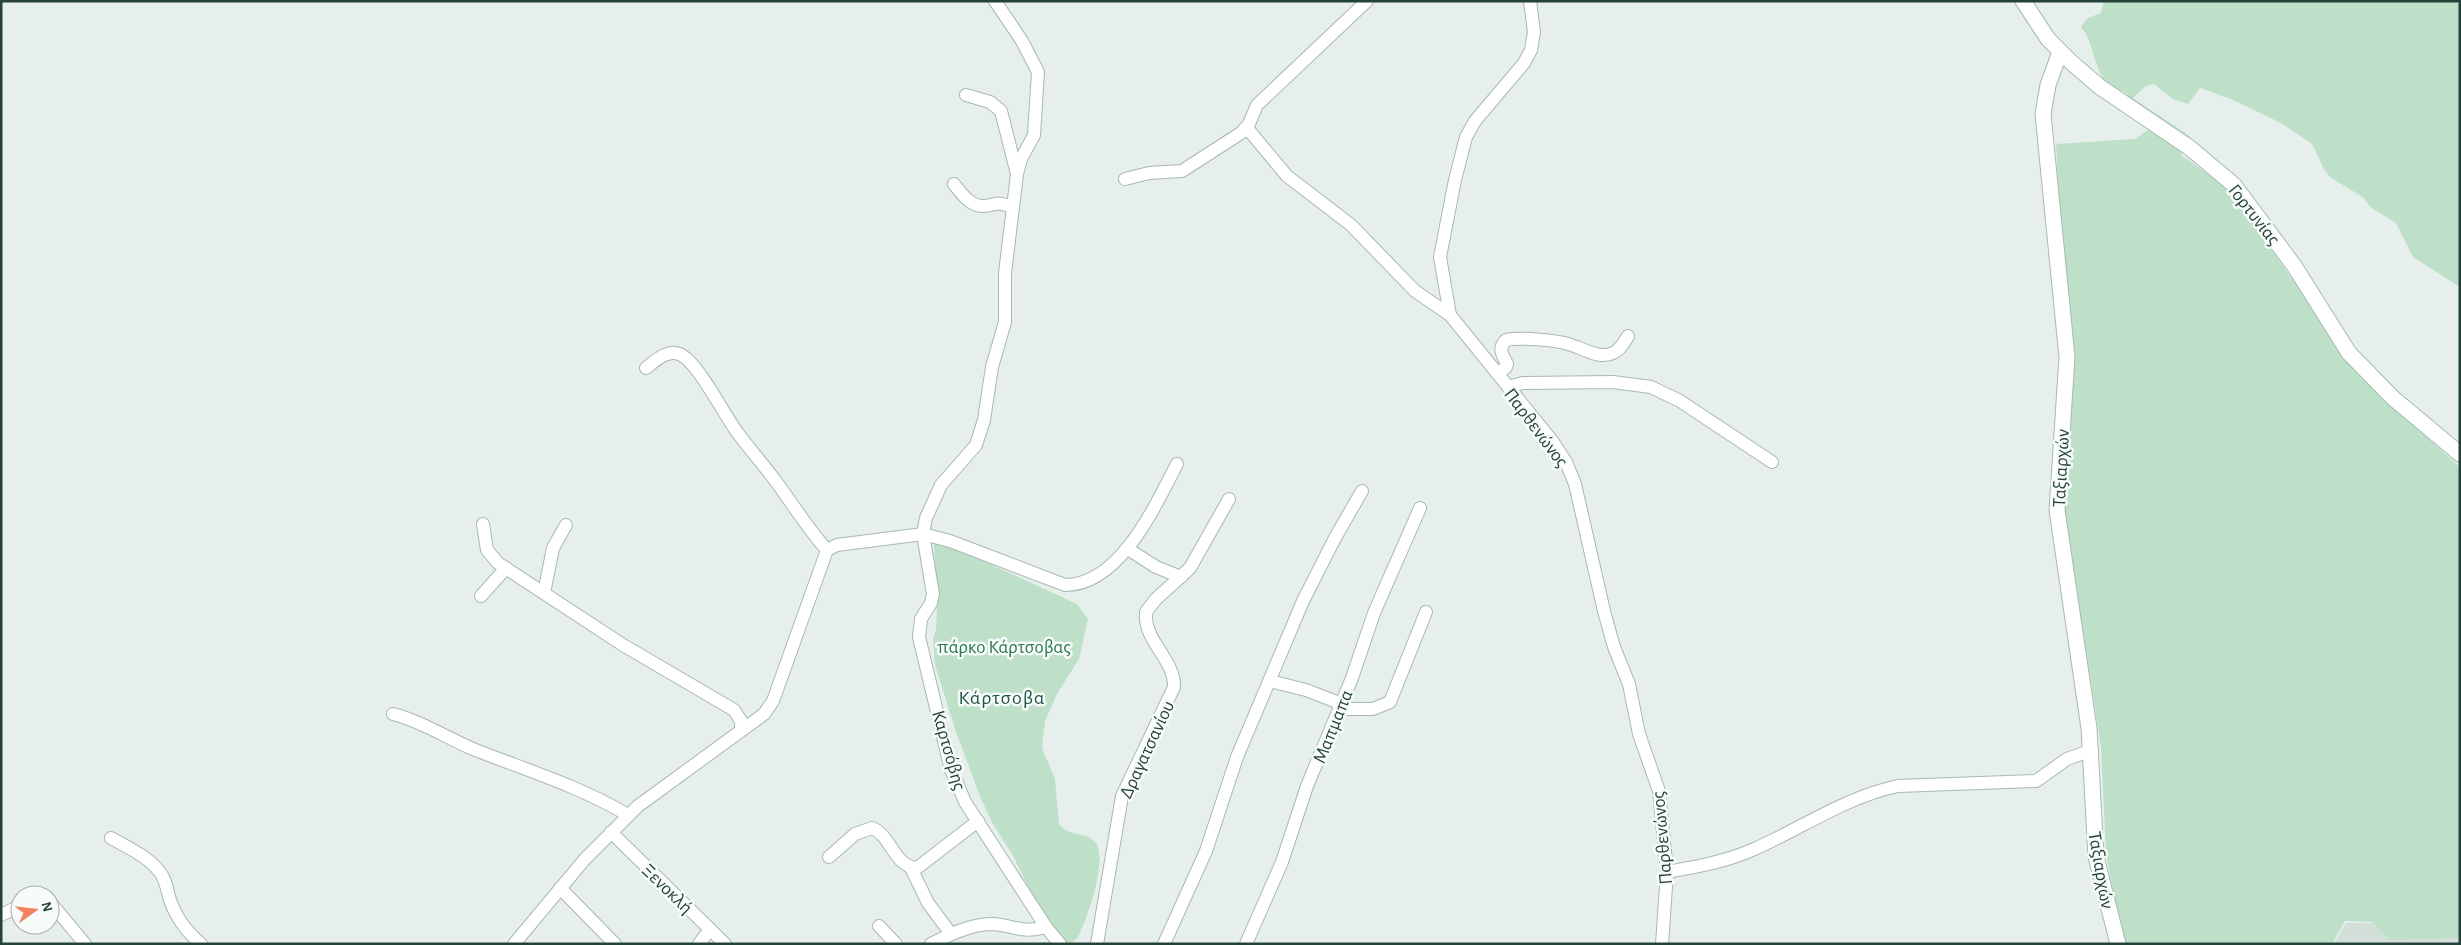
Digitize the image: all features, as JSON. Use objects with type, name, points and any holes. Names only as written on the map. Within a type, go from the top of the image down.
[{"type":"street","points":[[923,534],[929,509],[941,485],[976,445],[984,420],[992,367],[1005,322],[1004,281],[1017,174],[1021,159],[1034,135],[1038,72],[1022,41],[996,1]]},
{"type":"street","points":[[1125,179],[1149,172],[1182,171],[1247,128],[1256,105],[1368,1]]},
{"type":"street","name":"Παρθενώνος","points":[[1530,1],[1534,32],[1531,50],[1524,63],[1475,121],[1462,150],[1440,247],[1441,270],[1450,315],[1558,449],[1575,484],[1604,611],[1614,647],[1629,684],[1639,734],[1659,791],[1667,872],[1662,944]]},
{"type":"street","name":"Γορτυνίας","points":[[2022,1],[2060,52],[2100,87],[2190,148],[2234,185],[2254,209],[2295,267],[2349,353],[2393,398],[2460,454]]},
{"type":"street","name":"Ταξιαρχών","points":[[2060,52],[2048,85],[2043,114],[2067,357],[2056,499],[2092,750],[2096,857],[2118,944]]},
{"type":"street","points":[[966,95],[990,102],[1001,111],[1017,174]]},
{"type":"street","points":[[1247,128],[1287,176],[1351,225],[1416,291],[1450,315]]},
{"type":"street","points":[[954,184],[974,204],[983,206],[997,202],[1013,207]]},
{"type":"street","points":[[1498,374],[1507,364],[1501,355],[1502,345],[1506,340],[1524,339],[1567,344],[1596,354],[1609,354],[1622,346],[1628,336]]},
{"type":"street","points":[[646,368],[670,353],[681,354],[686,358],[701,376],[737,432],[779,485],[802,520],[827,550]]},
{"type":"street","points":[[1508,387],[1523,383],[1613,382],[1651,387],[1680,401],[1772,462]]},
{"type":"street","points":[[516,943],[560,888],[628,816],[764,714],[773,702],[827,550],[837,545],[923,534],[950,541],[1064,585],[1080,582],[1102,572],[1128,549],[1154,508],[1177,464]]},
{"type":"street","points":[[1164,944],[1206,850],[1237,757],[1303,602],[1334,538],[1362,491]]},
{"type":"street","name":"Δραγατσανίου","points":[[1096,944],[1122,796],[1174,688],[1172,670],[1147,627],[1146,612],[1156,598],[1181,577],[1204,547],[1228,499]]},
{"type":"street","name":"Μαπμαπα","points":[[1246,944],[1282,862],[1307,786],[1341,707],[1374,613],[1420,508]]},
{"type":"street","points":[[484,524],[487,550],[498,563],[623,645],[734,710],[741,721],[741,730]]},
{"type":"street","points":[[544,593],[552,548],[566,525]]},
{"type":"street","name":"Καρτσόβης","points":[[923,534],[933,594],[931,603],[921,619],[919,637],[951,770],[965,802],[1046,927],[1060,944]]},
{"type":"street","points":[[1128,549],[1156,567],[1181,577]]},
{"type":"street","points":[[481,596],[506,568]]},
{"type":"street","points":[[1270,681],[1306,690],[1341,707],[1373,709],[1390,702],[1426,612]]},
{"type":"street","points":[[393,714],[405,717],[445,737],[502,760],[547,776],[609,804],[628,816]]},
{"type":"street","points":[[1667,872],[1728,859],[1750,851],[1847,802],[1879,790],[1898,786],[2036,781],[2067,759],[2092,750]]},
{"type":"street","points":[[828,857],[854,834],[867,828],[872,828],[882,836],[905,865],[917,868],[925,864],[978,821]]},
{"type":"street","name":"Ξενοκλή","points":[[611,832],[726,944]]},
{"type":"street","points":[[111,838],[137,853],[159,870],[165,878],[173,908],[182,924],[202,944]]},
{"type":"street","points":[[911,868],[928,903],[951,934]]},
{"type":"street","points":[[560,888],[616,944]]},
{"type":"street","points":[[60,914],[86,944]]},
{"type":"street","points":[[931,944],[951,934],[989,924],[1023,931],[1046,927]]},
{"type":"street","points":[[879,926],[892,942]]},
{"type":"street","points":[[698,944],[710,929]]},
{"type":"shaded area","points":[[2346,923],[2460,923],[2460,944],[2334,944]]},
{"type":"green space","points":[[2104,1],[2460,1],[2460,287],[2413,257],[2396,223],[2370,207],[2364,198],[2330,177],[2312,144],[2281,123],[2231,99],[2200,88],[2188,104],[2173,99],[2154,84],[2146,86],[2133,98],[2191,137],[2181,155],[2229,189],[2302,293],[2339,352],[2360,377],[2460,467],[2460,938],[2389,940],[2372,922],[2345,921],[2332,944],[2122,944],[2106,853],[2101,747],[2065,511],[2067,357],[2056,144],[2135,139],[2148,130],[2120,107],[2128,95],[2104,80],[2088,38],[2081,27],[2088,18],[2101,13]]},
{"type":"green space","name":"πάρκο Κάρτσοβας","points":[[934,543],[947,544],[1077,604],[1088,619],[1079,659],[1057,694],[1045,721],[1042,748],[1055,779],[1059,824],[1067,831],[1087,836],[1095,842],[1099,850],[1100,861],[1091,903],[1078,937],[1069,944],[1056,931],[1035,900],[1012,854],[993,824],[981,799],[955,729],[935,665],[933,639],[936,630],[937,607]]},
{"type":"district","name":"Κάρτσοβα","points":[[1002,697]]}]
